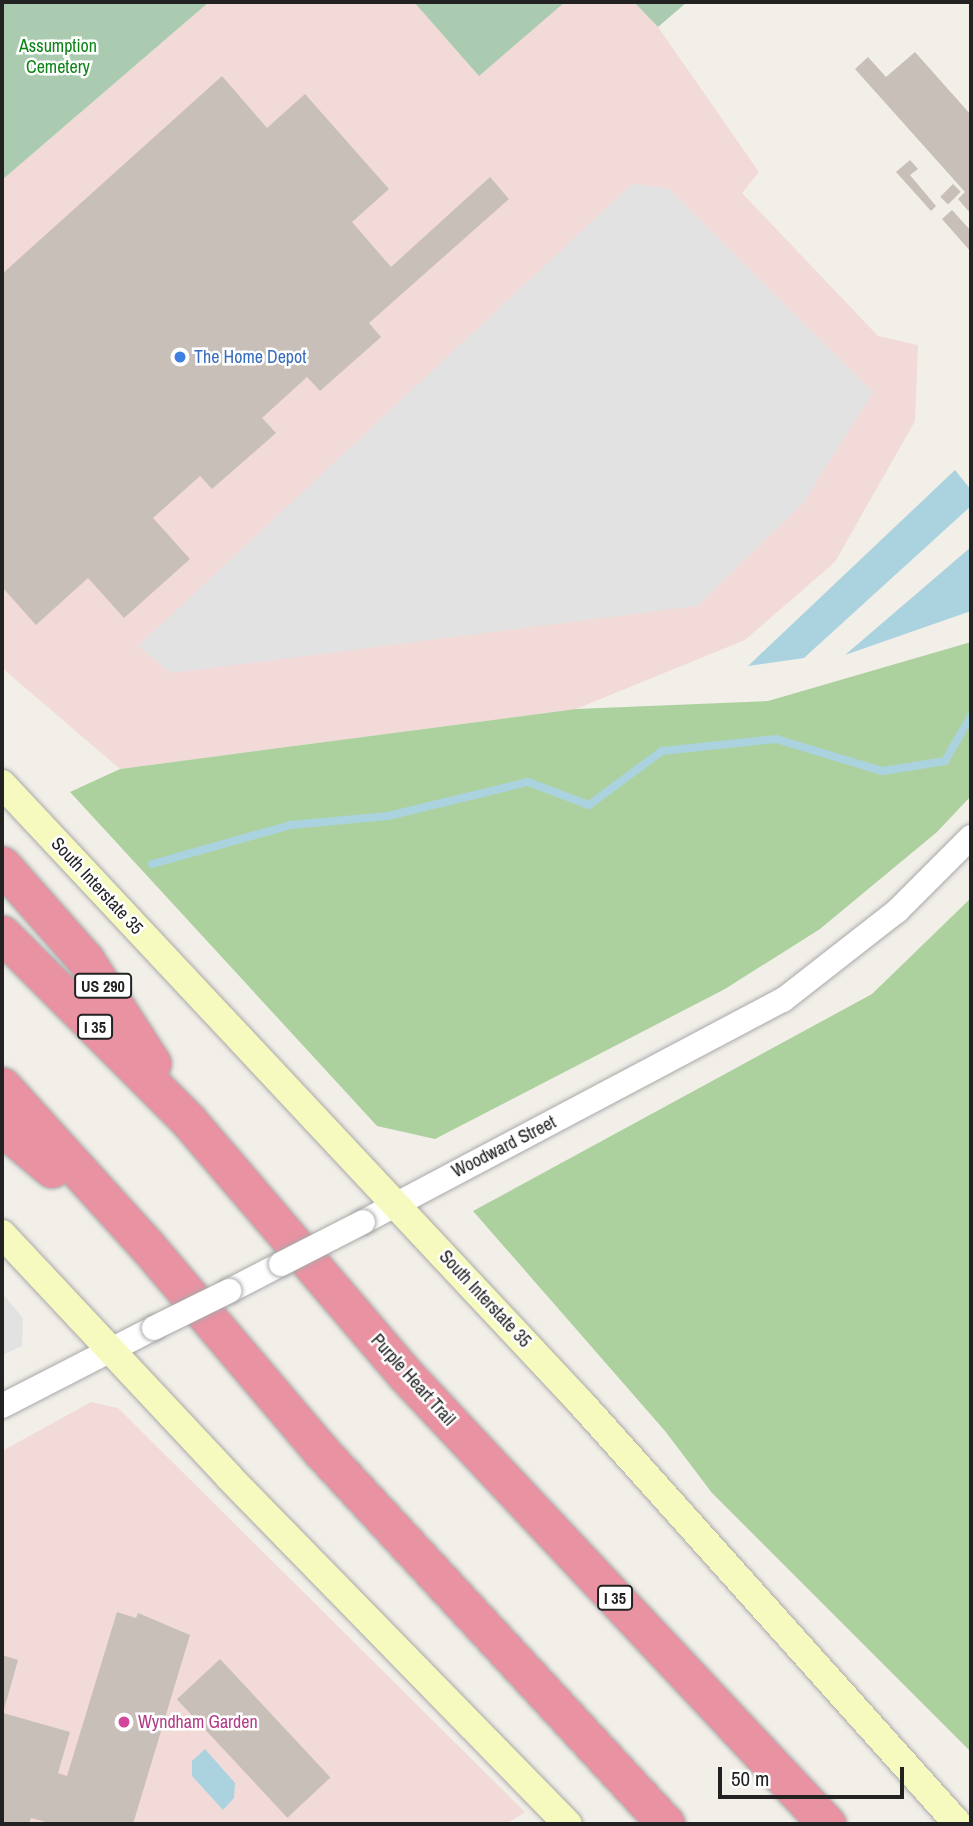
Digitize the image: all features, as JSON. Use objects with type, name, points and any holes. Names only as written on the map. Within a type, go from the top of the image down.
[{"type":"highway","name":"US 290","points":[[2,864],[85,959],[188,1120]]},
{"type":"highway","name":"Purple Heart Trail","points":[[2,934],[188,1120],[403,1372],[827,1824]]},
{"type":"highway","points":[[2,1086],[148,1248],[321,1451],[666,1824]]},
{"type":"highway","points":[[2,1127],[148,1248]]},
{"type":"main road","name":"South Interstate 35","points":[[2,784],[396,1203],[958,1824]]},
{"type":"main road","points":[[2,1234],[110,1351],[568,1824]]},
{"type":"street","name":"Woodward Street","points":[[2,1406],[363,1222],[783,1000],[897,911],[971,837]]},
{"type":"shaded area","points":[[209,2],[414,2],[479,75],[565,2],[634,2],[658,27],[759,172],[742,193],[878,336],[918,345],[915,421],[835,562],[745,640],[576,709],[120,769],[2,668],[2,180]]},
{"type":"shaded area","points":[[632,184],[668,188],[873,392],[804,502],[697,606],[171,673],[138,646]]},
{"type":"shaded area","points":[[2,1293],[23,1318],[22,1346],[2,1355]]},
{"type":"shaded area","points":[[91,1402],[118,1408],[525,1812],[506,1824],[2,1824],[2,1451]]},
{"type":"green space","name":"Assumption Cemetery","points":[[2,2],[209,2],[2,180]]},
{"type":"green space","points":[[414,2],[565,2],[479,76]]},
{"type":"green space","points":[[634,2],[687,2],[658,27]]},
{"type":"green space","points":[[971,642],[971,796],[937,832],[820,929],[725,989],[435,1139],[377,1126],[70,792],[120,769],[576,709],[768,701]]},
{"type":"green space","points":[[971,898],[971,1752],[712,1493],[665,1431],[473,1211],[872,994]]},
{"type":"water","points":[[955,470],[971,490],[971,506],[804,658],[748,666]]},
{"type":"water","points":[[971,547],[971,611],[845,655]]},
{"type":"water","points":[[205,1749],[235,1783],[234,1798],[223,1810],[192,1776],[192,1761]]},
{"type":"building","points":[[915,52],[971,115],[971,214],[958,199],[965,192],[855,69],[868,57],[886,77]]},
{"type":"building","name":"The Home Depot","points":[[222,76],[267,128],[305,94],[389,189],[352,222],[391,267],[490,177],[509,199],[369,323],[381,337],[320,391],[307,377],[262,418],[276,433],[212,489],[200,476],[153,518],[190,559],[124,618],[88,578],[36,625],[2,587],[2,274]]},
{"type":"building","points":[[910,160],[918,169],[910,175],[936,206],[931,211],[896,172]]},
{"type":"building","points":[[953,184],[961,192],[948,205],[940,197]]},
{"type":"building","points":[[952,210],[971,231],[971,252],[942,219]]},
{"type":"building","name":"Wyndham Garden","points":[[117,1612],[136,1618],[138,1613],[190,1635],[133,1824],[53,1824],[31,1818],[29,1824],[2,1824],[2,1655],[18,1660],[3,1713],[70,1732],[58,1773],[67,1776]]},
{"type":"building","points":[[220,1659],[330,1777],[287,1818],[177,1699]]},
{"type":"waterway","points":[[152,864],[291,825],[388,816],[528,782],[589,805],[662,751],[776,739],[882,771],[945,761],[971,716]]},
{"type":"place","name":"The Home Depot","points":[[180,357]]},
{"type":"place","name":"Wyndham Garden","points":[[124,1722]]}]
